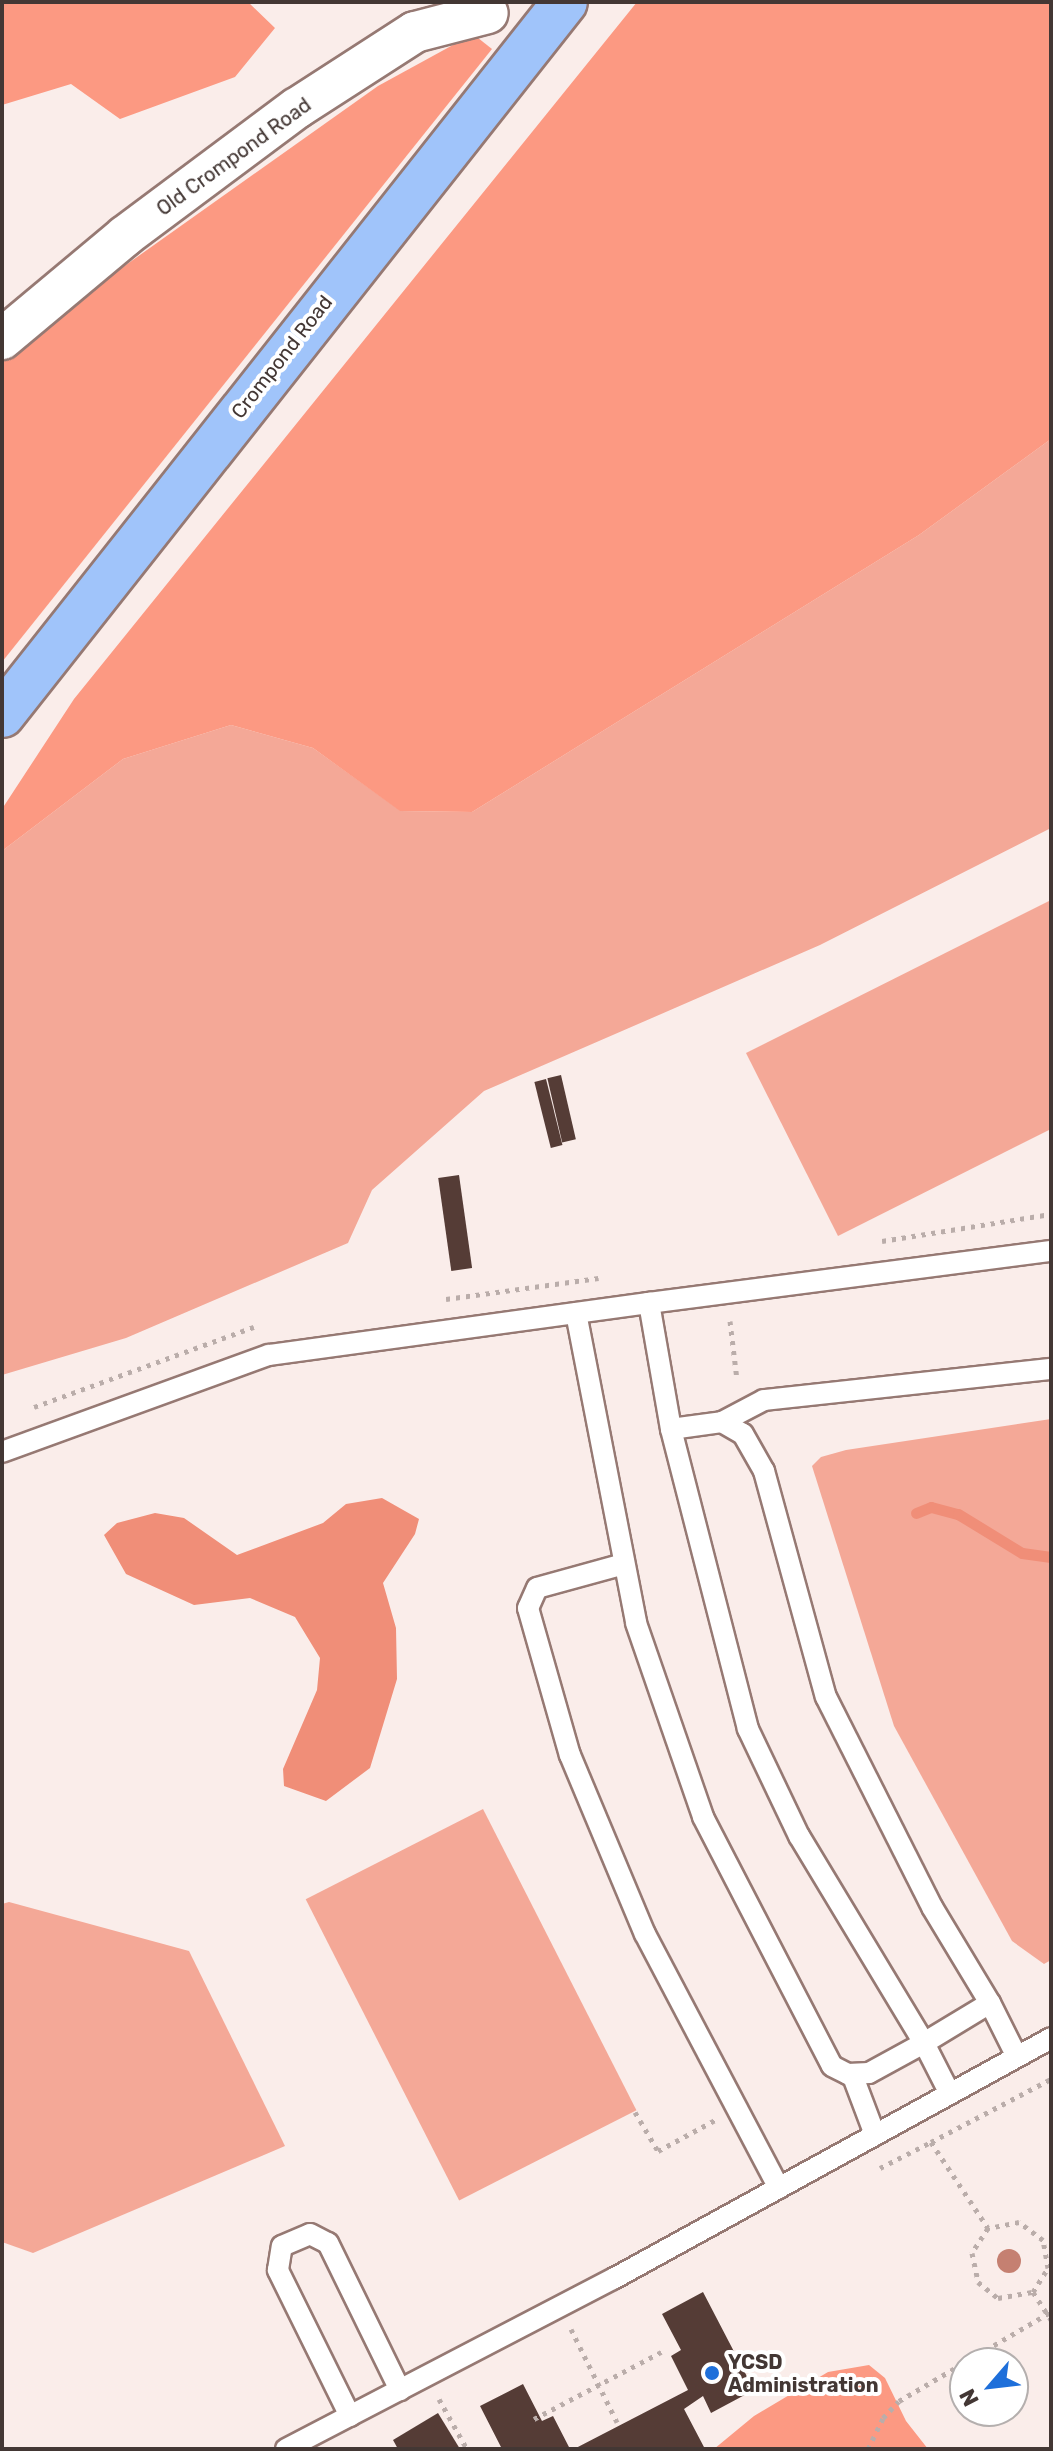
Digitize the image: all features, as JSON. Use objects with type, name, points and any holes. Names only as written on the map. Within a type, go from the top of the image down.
[{"type":"highway","name":"Crompond Road","points":[[2,715],[565,2]]},
{"type":"street","name":"Old Crompond Road","points":[[2,339],[125,236],[297,108],[415,32],[488,13]]},
{"type":"lane","points":[[2,1452],[269,1355],[1051,1251]]},
{"type":"lane","points":[[649,1303],[671,1429],[748,1729],[799,1836],[924,2043],[950,2094]]},
{"type":"lane","points":[[576,1313],[636,1623],[703,1817],[832,2066],[852,2074],[869,2073],[990,2003]]},
{"type":"lane","points":[[671,1429],[722,1422],[764,1400],[1051,1369]]},
{"type":"lane","points":[[722,1422],[743,1434],[764,1471],[826,1697],[932,1907],[990,2003],[1017,2057]]},
{"type":"lane","points":[[624,1564],[537,1588],[528,1608],[582,1783],[645,1934],[779,2188]]},
{"type":"lane","points":[[286,2449],[779,2188],[1051,2038]]},
{"type":"lane","points":[[852,2074],[875,2135]]},
{"type":"lane","points":[[350,2416],[278,2270],[282,2246],[310,2234],[328,2243],[400,2390]]},
{"type":"path","points":[[730,1321],[737,1380]]},
{"type":"path","points":[[875,2171],[1051,2079]]},
{"type":"path","points":[[635,2112],[658,2151],[737,2108]]},
{"type":"path","points":[[931,2142],[988,2228]]},
{"type":"path","points":[[1019,2222],[1043,2240],[1048,2268],[1033,2292],[998,2298],[978,2282],[972,2253],[988,2228],[1019,2222]]},
{"type":"path","points":[[868,2449],[883,2418],[899,2401],[1050,2315],[1033,2292]]},
{"type":"path","points":[[558,2336],[585,2322]]},
{"type":"path","points":[[571,2329],[617,2422]]},
{"type":"path","points":[[534,2419],[661,2352]]},
{"type":"path","points":[[424,2403],[451,2389]]},
{"type":"path","points":[[438,2396],[467,2449]]},
{"type":"shaded area","points":[[2,2],[248,2],[275,28],[235,77],[120,119],[71,84],[2,105]]},
{"type":"shaded area","points":[[637,2],[1051,2],[1051,439],[919,535],[472,812],[400,811],[313,748],[231,725],[123,759],[2,851],[2,809],[74,699]]},
{"type":"shaded area","points":[[473,34],[492,49],[2,662],[2,363],[85,294],[378,86]]},
{"type":"shaded area","points":[[1051,439],[1051,828],[820,945],[484,1091],[372,1190],[348,1243],[126,1338],[2,1375],[2,851],[123,759],[231,725],[313,748],[401,811],[472,812],[919,535]]},
{"type":"shaded area","points":[[1051,900],[1051,1129],[838,1236],[746,1053]]},
{"type":"shaded area","points":[[1051,1419],[1051,1960],[1044,1964],[1012,1941],[894,1726],[812,1466],[821,1457],[846,1450]]},
{"type":"shaded area","points":[[382,1498],[419,1519],[415,1534],[383,1583],[396,1628],[397,1679],[370,1768],[326,1801],[284,1786],[283,1769],[317,1690],[320,1658],[295,1617],[250,1598],[194,1605],[126,1574],[104,1535],[117,1523],[155,1513],[184,1518],[237,1555],[323,1523],[346,1504]]},
{"type":"shaded area","points":[[483,1809],[636,2110],[459,2201],[306,1899]]},
{"type":"shaded area","points":[[9,1902],[189,1951],[285,2146],[33,2253],[2,2242],[2,1904]]},
{"type":"shaded area","points":[[869,2365],[885,2378],[906,2421],[928,2449],[714,2449],[754,2416],[828,2372]]},
{"type":"building","points":[[561,1075],[576,1139],[562,1142],[547,1078]]},
{"type":"building","points":[[546,1079],[562,1145],[551,1148],[534,1082]]},
{"type":"building","points":[[459,1175],[472,1268],[451,1271],[438,1178]]},
{"type":"building","name":"YCSD Administration","points":[[703,2292],[754,2390],[711,2413],[703,2396],[684,2409],[705,2449],[574,2449],[688,2390],[671,2356],[681,2350],[662,2314]]},
{"type":"building","points":[[523,2384],[542,2421],[553,2416],[570,2449],[502,2449],[480,2406]]},
{"type":"building","points":[[438,2413],[460,2449],[398,2449],[393,2440]]},
{"type":"waterway","points":[[916,1513],[931,1507],[958,1514],[1022,1553],[1051,1557]]},
{"type":"place","name":"YCSD Administration","points":[[712,2373]]}]
